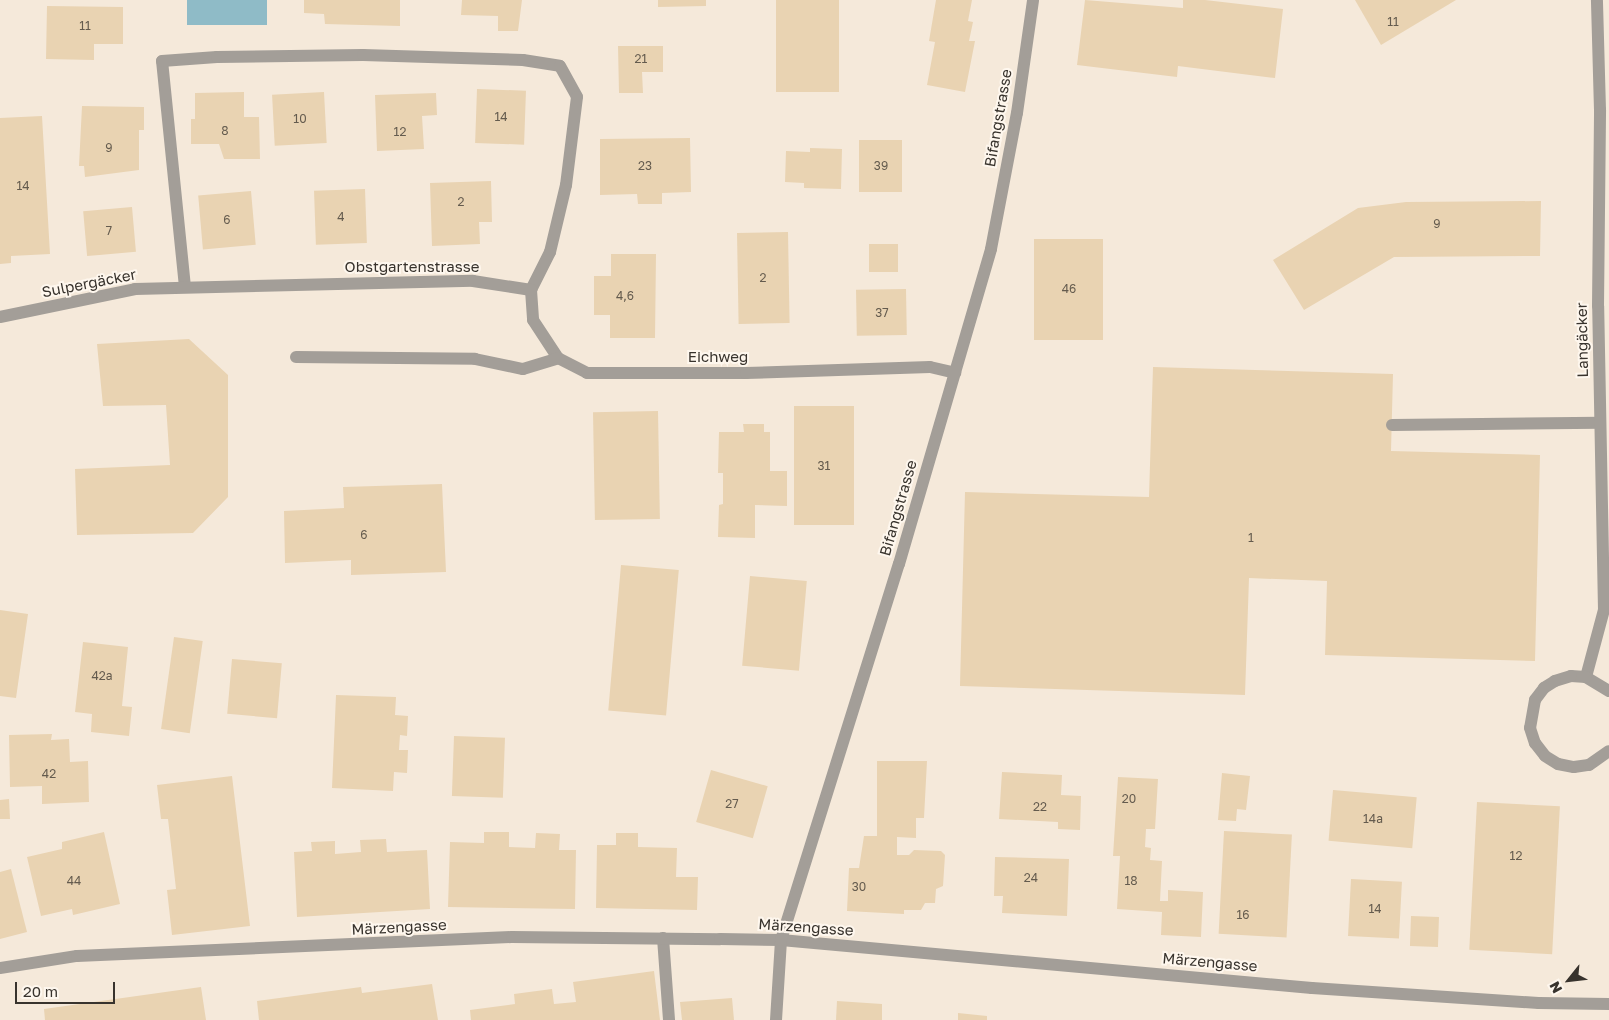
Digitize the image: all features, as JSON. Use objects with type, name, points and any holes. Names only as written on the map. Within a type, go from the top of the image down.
[{"type":"street","name":"Bifangstrasse","points":[[776,1020],[781,940],[955,373],[990,249],[1017,113],[1033,0]]},
{"type":"street","name":"Langäcker","points":[[1586,678],[1604,610],[1600,423],[1597,0]]},
{"type":"street","points":[[185,287],[162,61],[217,57],[363,55],[486,58],[560,66],[577,97],[568,165],[550,252],[532,290]]},
{"type":"street","name":"Obstgartenstrasse","points":[[185,287],[473,281],[532,290]]},
{"type":"street","name":"Sulpergäcker","points":[[0,317],[135,289],[185,287]]},
{"type":"street","name":"Eichweg","points":[[532,290],[533,320],[558,358],[587,373],[746,374],[930,367],[955,373]]},
{"type":"street","points":[[296,356],[475,359],[523,369],[558,358]]},
{"type":"street","points":[[1392,425],[1600,423]]},
{"type":"street","points":[[1607,758],[1574,768],[1558,764],[1545,756],[1530,728],[1535,700],[1544,688],[1571,676],[1586,678],[1609,691]]},
{"type":"street","name":"Märzengasse","points":[[0,968],[77,956],[512,937],[781,940],[1312,988],[1539,1003],[1609,1004]]},
{"type":"street","points":[[663,938],[670,1020]]},
{"type":"water","points":[[187,0],[267,0],[267,25],[187,25]]},
{"type":"building","points":[[304,0],[400,0],[400,26],[325,24],[324,14],[304,13]]},
{"type":"building","points":[[462,0],[522,0],[518,31],[498,31],[498,16],[461,15]]},
{"type":"building","points":[[658,0],[706,0],[706,6],[658,7]]},
{"type":"building","points":[[776,0],[839,0],[839,92],[776,92]]},
{"type":"building","points":[[936,0],[972,0],[968,21],[973,22],[969,41],[975,41],[965,92],[927,85],[935,42],[929,41]]},
{"type":"building","points":[[1085,0],[1183,8],[1183,0],[1205,0],[1283,9],[1275,78],[1178,66],[1177,77],[1077,65]]},
{"type":"building","points":[[1355,0],[1456,0],[1381,45]]},
{"type":"building","points":[[47,6],[123,7],[123,44],[94,44],[94,60],[46,59]]},
{"type":"building","points":[[618,46],[663,46],[663,72],[642,72],[643,93],[619,93]]},
{"type":"building","points":[[477,89],[526,91],[524,145],[475,143]]},
{"type":"building","points":[[244,92],[244,117],[259,117],[260,159],[224,159],[219,144],[191,144],[191,119],[195,119],[195,93]]},
{"type":"building","points":[[324,92],[327,143],[275,146],[272,95]]},
{"type":"building","points":[[436,93],[437,115],[422,116],[424,149],[377,151],[375,95]]},
{"type":"building","points":[[82,106],[144,107],[144,130],[139,130],[139,170],[85,177],[84,166],[79,166]]},
{"type":"building","points":[[42,116],[50,254],[11,256],[11,263],[0,264],[0,118]]},
{"type":"building","points":[[690,138],[691,192],[662,193],[662,204],[638,204],[637,194],[600,195],[600,139]]},
{"type":"building","points":[[859,140],[902,140],[902,192],[859,192]]},
{"type":"building","points":[[810,148],[842,149],[841,189],[804,188],[804,183],[785,182],[786,151],[810,152]]},
{"type":"building","points":[[491,181],[492,222],[479,222],[480,244],[432,246],[430,183]]},
{"type":"building","points":[[365,189],[367,243],[316,245],[314,191]]},
{"type":"building","points":[[251,191],[256,245],[203,249],[198,196]]},
{"type":"building","points":[[1541,201],[1540,256],[1394,257],[1304,310],[1273,260],[1358,208],[1406,202]]},
{"type":"building","points":[[132,207],[136,252],[87,256],[83,211]]},
{"type":"building","points":[[788,232],[790,323],[739,324],[737,233]]},
{"type":"building","points":[[1034,239],[1103,239],[1103,340],[1034,340]]},
{"type":"building","points":[[869,244],[898,244],[898,272],[869,272]]},
{"type":"building","points":[[611,254],[656,254],[655,338],[610,338],[610,315],[594,315],[594,276],[611,276]]},
{"type":"building","points":[[906,289],[907,335],[857,336],[856,290]]},
{"type":"building","points":[[189,339],[228,375],[228,497],[193,533],[77,535],[75,469],[170,465],[166,405],[103,406],[97,344]]},
{"type":"building","points":[[1153,367],[1393,374],[1391,451],[1540,455],[1535,661],[1325,655],[1327,581],[1249,578],[1245,695],[960,686],[965,492],[1149,497]]},
{"type":"building","points":[[794,406],[854,406],[854,525],[794,525]]},
{"type":"building","points":[[658,411],[660,519],[595,520],[593,412]]},
{"type":"building","points":[[743,424],[764,424],[764,432],[770,432],[770,471],[787,471],[787,506],[755,505],[755,538],[718,537],[719,505],[723,504],[723,473],[718,473],[719,432],[744,432]]},
{"type":"building","points":[[442,484],[446,572],[351,575],[351,560],[285,563],[284,511],[344,508],[343,487]]},
{"type":"building","points":[[621,565],[679,570],[666,715],[608,710]]},
{"type":"building","points":[[750,576],[807,581],[799,671],[742,666]]},
{"type":"building","points":[[0,610],[28,614],[16,698],[0,696]]},
{"type":"building","points":[[174,637],[203,641],[190,733],[161,729]]},
{"type":"building","points":[[83,642],[128,647],[122,706],[132,707],[129,736],[91,732],[92,714],[75,712]]},
{"type":"building","points":[[232,659],[282,663],[277,718],[227,714]]},
{"type":"building","points":[[336,695],[396,697],[395,715],[408,716],[407,736],[400,735],[399,750],[408,750],[407,773],[394,772],[393,791],[332,788]]},
{"type":"building","points":[[52,734],[51,740],[69,739],[70,762],[88,761],[89,802],[42,804],[42,786],[10,787],[9,735]]},
{"type":"building","points":[[454,736],[505,738],[503,798],[452,796]]},
{"type":"building","points":[[877,761],[927,761],[924,818],[916,818],[916,838],[897,837],[897,855],[909,855],[914,850],[941,851],[945,855],[943,886],[936,889],[935,903],[925,903],[921,910],[904,910],[904,914],[847,911],[849,868],[859,868],[864,836],[877,836]]},
{"type":"building","points":[[711,770],[768,786],[753,838],[696,822]]},
{"type":"building","points":[[1002,772],[1062,775],[1061,795],[1081,796],[1080,830],[1058,829],[1058,822],[999,819]]},
{"type":"building","points":[[1222,773],[1250,776],[1246,810],[1237,809],[1236,821],[1218,820]]},
{"type":"building","points":[[232,776],[250,926],[172,935],[167,890],[176,889],[168,819],[161,819],[157,785]]},
{"type":"building","points":[[1118,777],[1158,779],[1155,829],[1146,829],[1145,847],[1151,848],[1150,860],[1162,861],[1160,901],[1168,901],[1168,890],[1203,892],[1201,937],[1161,935],[1162,912],[1117,909],[1120,856],[1113,856]]},
{"type":"building","points":[[1333,790],[1417,797],[1412,848],[1329,841]]},
{"type":"building","points":[[9,799],[10,819],[0,819],[0,800]]},
{"type":"building","points":[[1477,802],[1560,806],[1552,954],[1469,950]]},
{"type":"building","points":[[1224,831],[1292,835],[1287,937],[1219,934]]},
{"type":"building","points":[[104,832],[120,904],[73,915],[72,909],[41,916],[27,857],[62,849],[62,842]]},
{"type":"building","points":[[484,832],[509,832],[509,847],[535,848],[536,833],[560,834],[559,850],[576,850],[575,909],[448,907],[450,842],[484,843]]},
{"type":"building","points":[[616,833],[638,833],[638,847],[677,848],[676,877],[698,877],[697,910],[596,908],[597,845],[616,845]]},
{"type":"building","points":[[386,839],[387,852],[427,850],[430,909],[297,917],[294,852],[312,851],[311,842],[335,841],[335,854],[361,852],[360,840]]},
{"type":"building","points":[[995,857],[1069,859],[1067,916],[1002,913],[1003,896],[994,896]]},
{"type":"building","points":[[11,869],[27,932],[0,939],[0,872]]},
{"type":"building","points":[[1351,879],[1402,882],[1399,939],[1348,936]]},
{"type":"building","points":[[1411,916],[1439,917],[1438,947],[1410,946]]},
{"type":"building","points":[[654,971],[660,1020],[471,1020],[470,1010],[515,1004],[514,994],[552,989],[554,1004],[576,1002],[573,982]]},
{"type":"building","points":[[432,984],[438,1020],[259,1020],[257,1001],[361,987],[362,993]]},
{"type":"building","points":[[201,987],[206,1020],[45,1020],[44,1009]]},
{"type":"building","points":[[732,998],[734,1020],[682,1020],[680,1002]]},
{"type":"building","points":[[837,1001],[882,1004],[882,1020],[836,1020]]},
{"type":"building","points":[[958,1013],[987,1016],[987,1020],[958,1020]]}]
